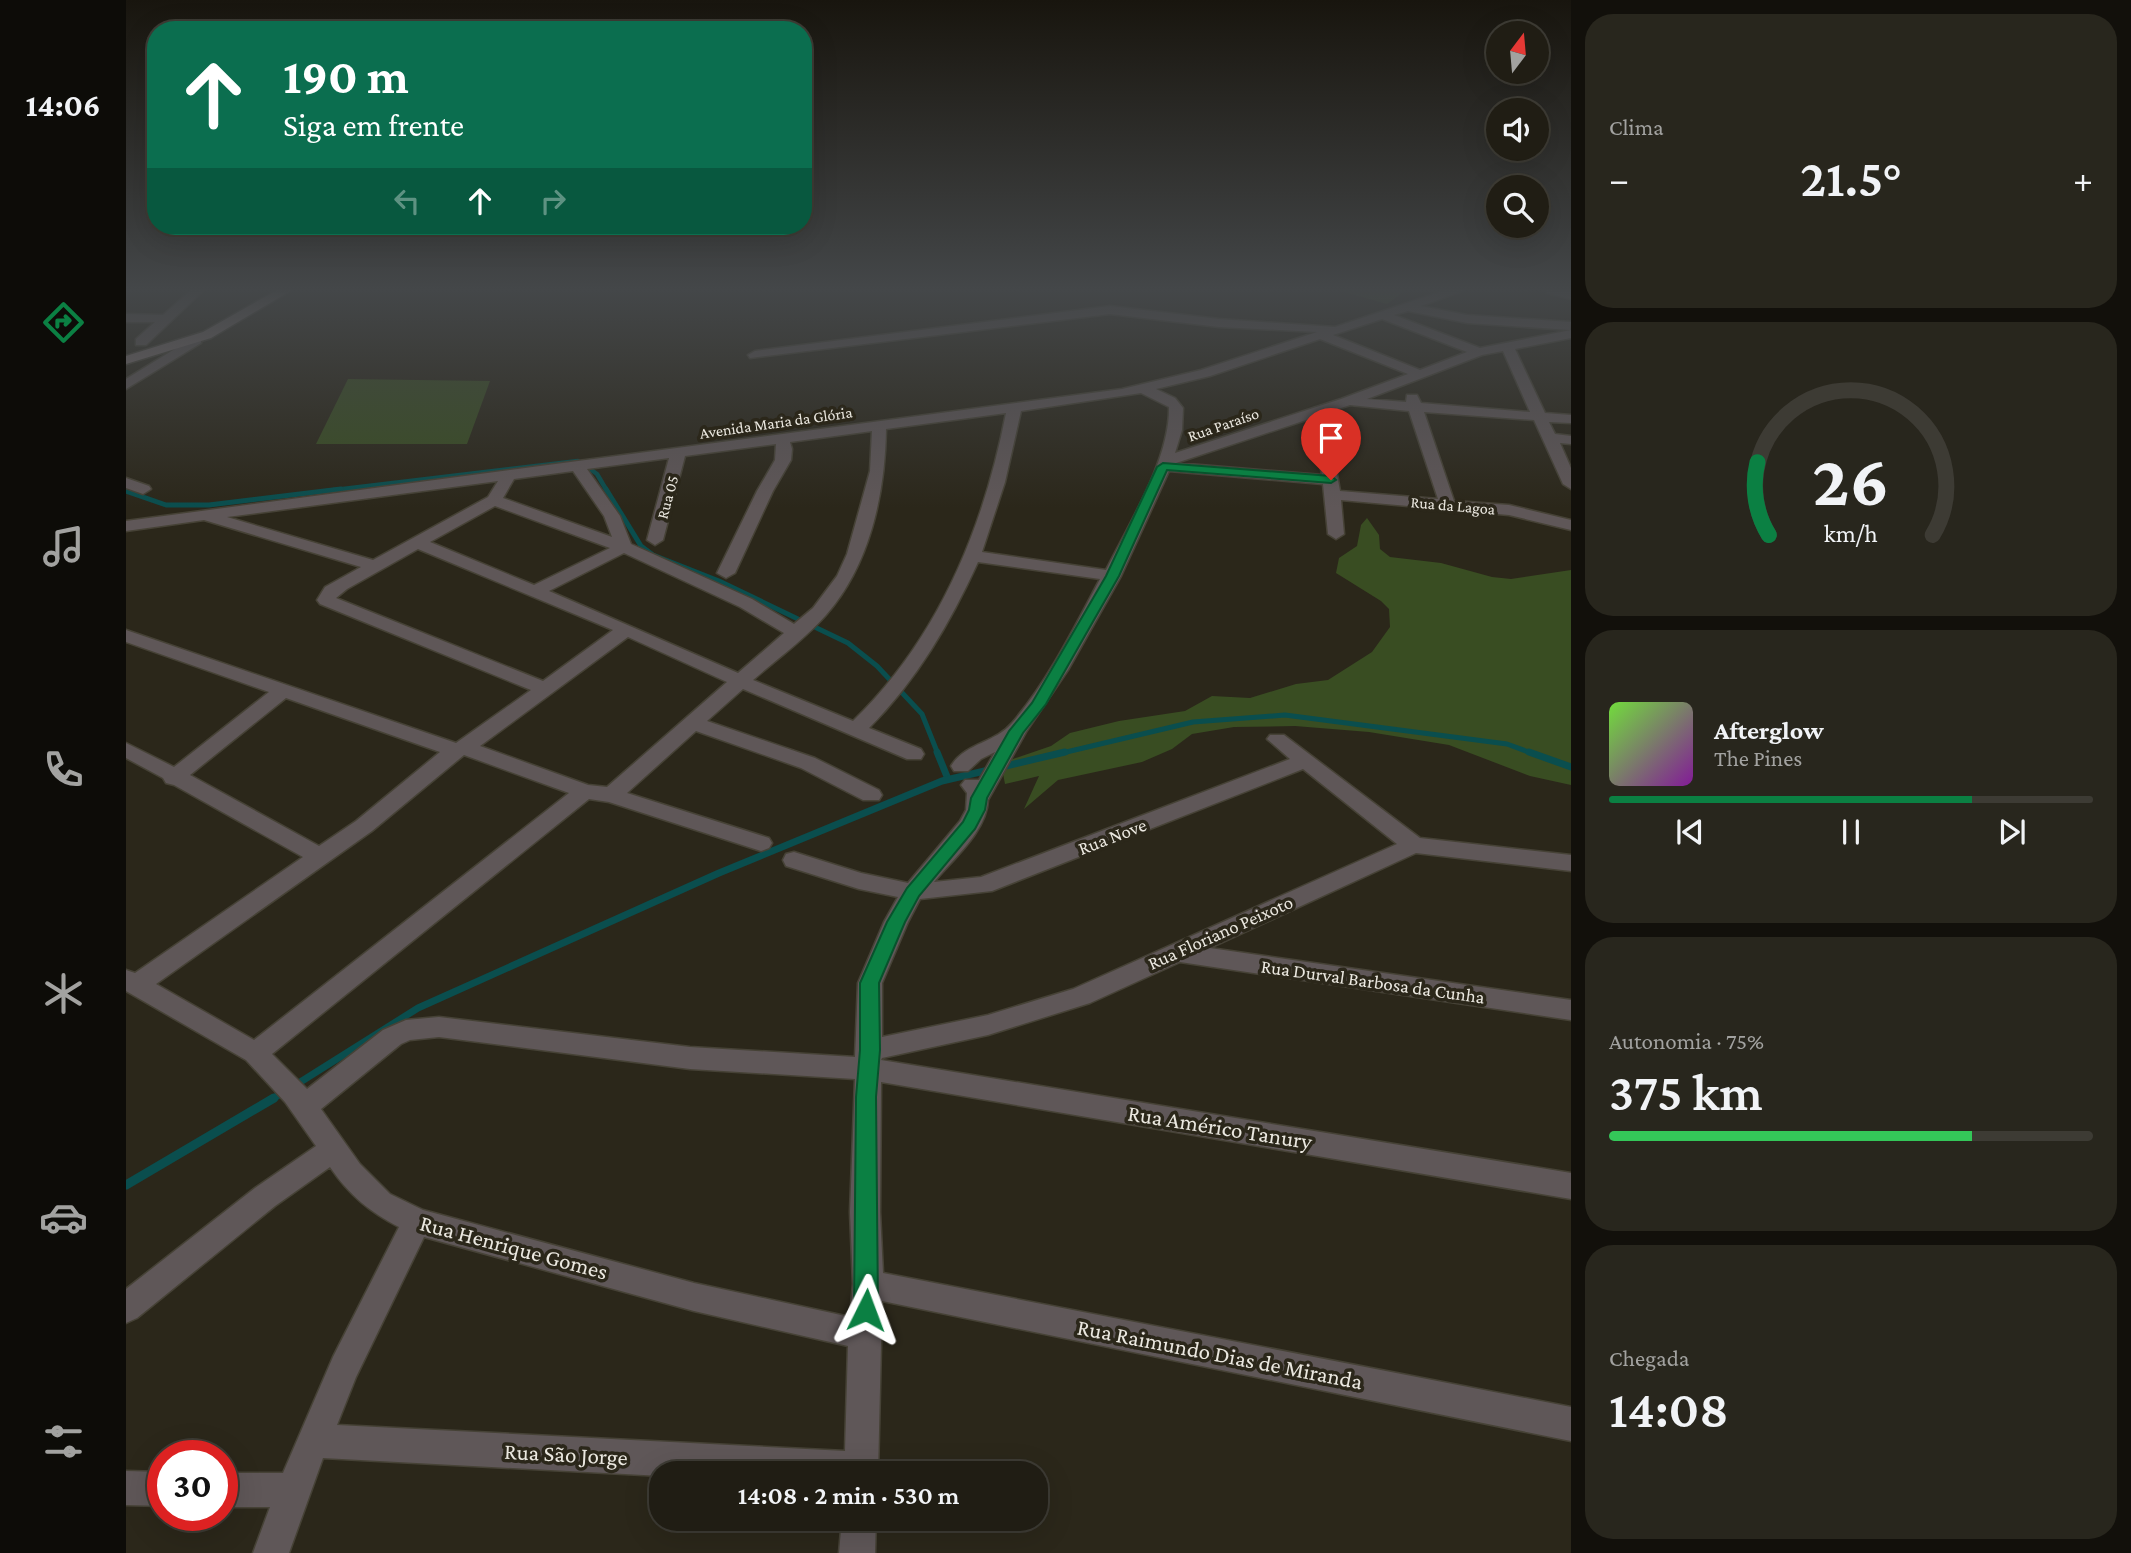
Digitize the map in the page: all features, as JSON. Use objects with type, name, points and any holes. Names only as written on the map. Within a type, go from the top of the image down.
[{"type":"street","points":[[126,385],[161,362]]},
{"type":"street","name":"Avenida Maria da Glória","points":[[126,526],[1144,389],[1238,362]]},
{"type":"street","points":[[1382,362],[1412,376],[1415,407],[1448,505]]},
{"type":"street","name":"Rua Paraíso","points":[[1165,464],[1346,402],[1450,362]]},
{"type":"street","points":[[1514,362],[1571,484]]},
{"type":"street","points":[[971,783],[1039,704],[1112,576],[1165,464],[1176,409],[1171,402],[1144,389]]},
{"type":"street","points":[[1346,402],[1571,419]]},
{"type":"street","points":[[857,729],[897,686],[939,620],[972,556],[997,485],[1008,446],[1014,408]]},
{"type":"street","points":[[1318,410],[1332,487],[1336,534]]},
{"type":"street","points":[[611,795],[695,724],[819,611],[845,577],[855,554],[878,471],[879,425]]},
{"type":"street","points":[[1549,438],[1571,440]]},
{"type":"street","points":[[726,573],[765,491],[783,460],[785,449],[782,439]]},
{"type":"street","name":"Rua 05","points":[[655,540],[678,453]]},
{"type":"street","name":"Rua da Lagoa","points":[[1165,464],[1448,505],[1509,510],[1571,525]]},
{"type":"street","points":[[577,466],[612,516],[624,547]]},
{"type":"street","points":[[509,475],[494,499],[374,566],[331,592],[326,600],[546,689]]},
{"type":"street","points":[[126,483],[143,489]]},
{"type":"street","points":[[494,499],[624,547],[746,603],[797,630]]},
{"type":"street","points":[[200,515],[374,566]]},
{"type":"street","points":[[126,541],[153,523]]},
{"type":"street","points":[[418,543],[626,629],[742,682],[914,754]]},
{"type":"street","points":[[536,592],[624,547]]},
{"type":"street","points":[[972,556],[1112,576]]},
{"type":"street","points":[[131,982],[373,819],[460,749],[626,629]]},
{"type":"street","points":[[126,636],[585,791],[611,795],[761,843]]},
{"type":"street","points":[[173,778],[283,691]]},
{"type":"street","points":[[695,724],[787,754],[871,795]]},
{"type":"street","points":[[861,1461],[868,1284],[865,1200],[870,983],[896,922],[913,892],[969,825],[977,810],[971,783],[971,756],[1017,731]]},
{"type":"street","points":[[1277,739],[1414,845],[1571,863]]},
{"type":"street","points":[[126,749],[173,778],[319,856]]},
{"type":"street","name":"Rua Nove","points":[[794,860],[859,881],[913,892],[985,886],[1307,760]]},
{"type":"street","points":[[260,1058],[585,791]]},
{"type":"street","name":"Rua Floriano Peixoto","points":[[869,1059],[1081,996],[1414,845]]},
{"type":"street","name":"Rua Durval Barbosa da Cunha","points":[[1176,952],[1571,1010]]},
{"type":"street","name":"Rua Henrique Gomes","points":[[131,982],[260,1058],[300,1101],[350,1173],[380,1203],[417,1222],[694,1297],[864,1335]]},
{"type":"street","points":[[300,1101],[392,1037],[421,1027],[690,1058],[869,1059]]},
{"type":"street","name":"Rua Américo Tanury","points":[[869,1059],[1571,1186]]},
{"type":"street","points":[[126,1308],[265,1197],[334,1149]]},
{"type":"street","points":[[271,1553],[293,1490],[344,1368],[417,1222]]},
{"type":"street","name":"Rua Raimundo Dias de Miranda","points":[[868,1284],[1571,1424]]},
{"type":"street","name":"Rua São Jorge","points":[[313,1441],[678,1461]]},
{"type":"street","points":[[126,1488],[147,1489]]},
{"type":"street","points":[[238,1490],[293,1490]]},
{"type":"street","points":[[857,1553],[858,1531]]},
{"type":"green space","points":[[348,379],[490,381],[467,444],[316,444]]},
{"type":"green space","points":[[1367,518],[1379,535],[1380,549],[1390,557],[1441,563],[1492,577],[1511,579],[1571,570],[1571,785],[1530,776],[1449,745],[1369,732],[1295,726],[1234,727],[1192,734],[1172,749],[1142,762],[1058,780],[1024,809],[1039,776],[1005,784],[1001,763],[1051,746],[1070,733],[1119,721],[1185,711],[1212,696],[1250,698],[1296,684],[1328,680],[1372,652],[1390,627],[1389,609],[1381,601],[1336,573],[1339,558],[1357,546],[1361,525]]},
{"type":"waterway","points":[[326,491],[578,461]]},
{"type":"waterway","points":[[590,469],[597,474],[607,491]]},
{"type":"waterway","points":[[126,491],[166,505],[209,505],[341,489]]},
{"type":"waterway","points":[[606,489],[641,546],[653,555],[719,581],[848,643],[877,666],[922,714],[938,754]]},
{"type":"waterway","points":[[1058,754],[1193,722],[1285,715],[1507,744],[1534,754]]},
{"type":"waterway","points":[[937,752],[948,779]]},
{"type":"waterway","points":[[294,1086],[418,1008],[719,873],[942,781],[1065,752]]},
{"type":"waterway","points":[[1529,752],[1571,767]]},
{"type":"waterway","points":[[272,1099],[284,1092]]},
{"type":"waterway","points":[[126,1185],[274,1098]]},
{"type":"route","points":[[866,1310],[866,1097],[870,1050],[870,983],[896,922],[934,863],[969,825],[977,810],[979,798],[1017,731],[1039,704],[1112,576],[1163,467],[1331,480]]}]
